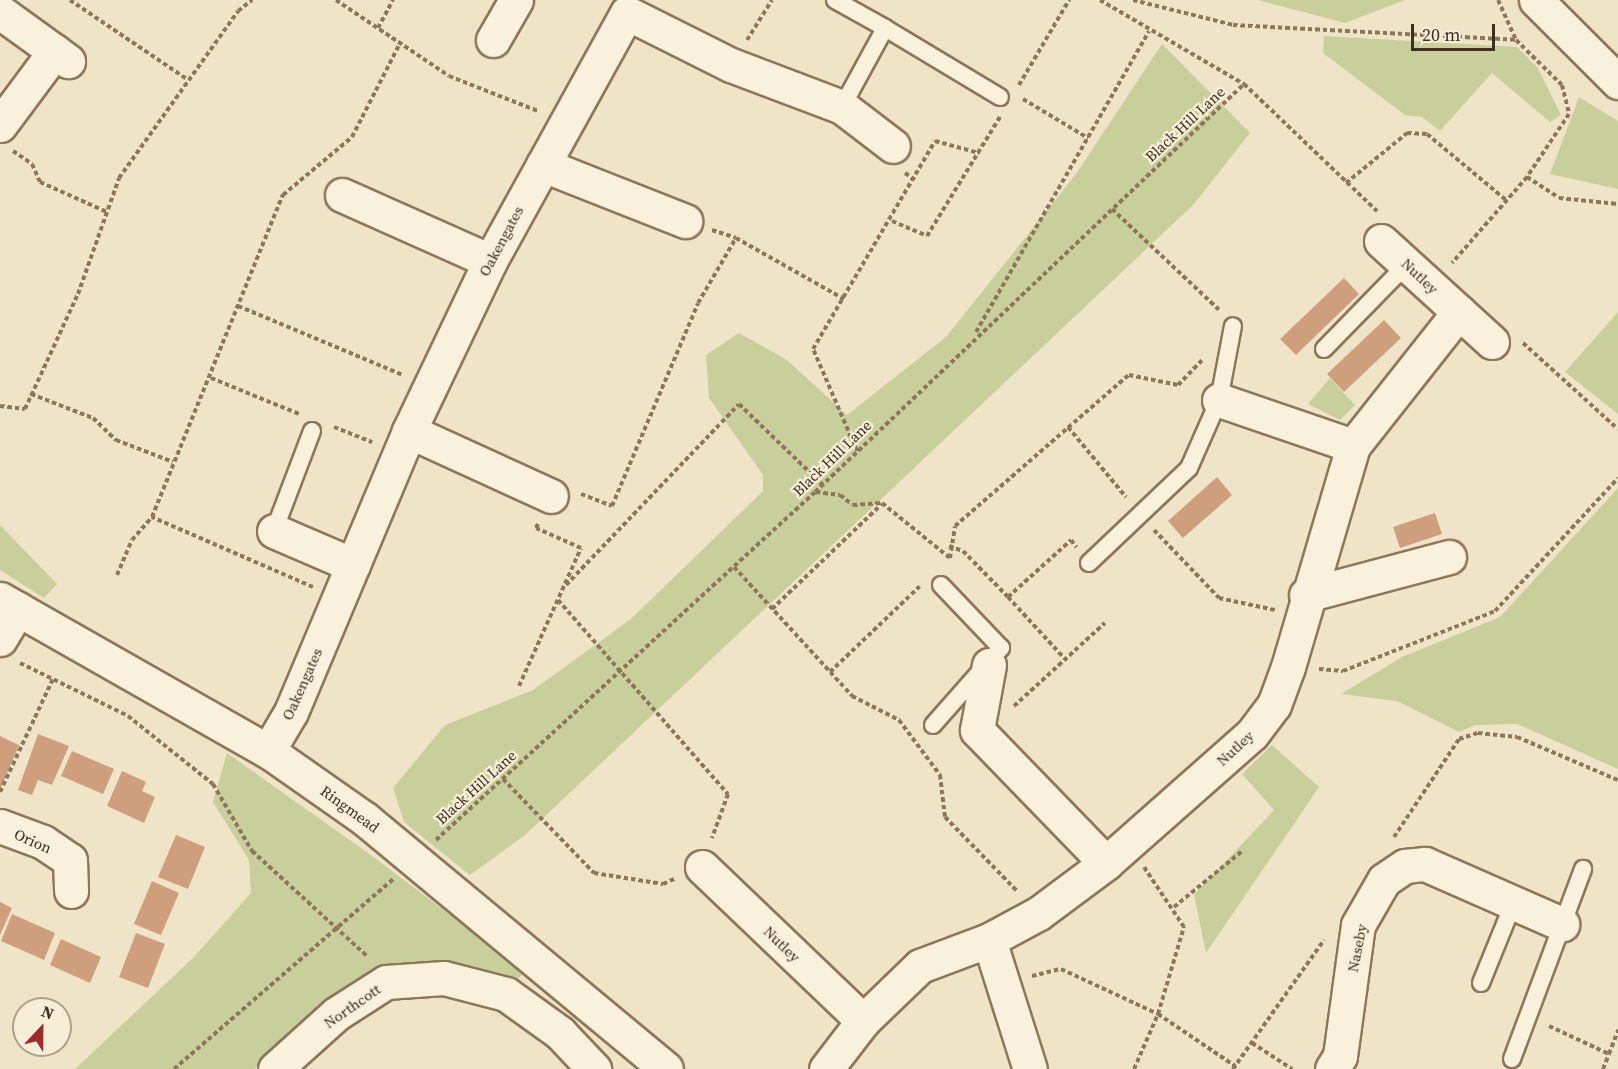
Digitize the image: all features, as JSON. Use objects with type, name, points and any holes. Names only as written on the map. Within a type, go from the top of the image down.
[{"type":"street","points":[[494,40],[516,0]]},
{"type":"street","points":[[1536,0],[1586,56],[1618,82]]},
{"type":"street","name":"Oakengates","points":[[268,751],[291,712],[430,386],[490,261],[543,165],[616,6],[731,65],[842,107],[893,146]]},
{"type":"street","points":[[0,12],[62,56],[4,136]]},
{"type":"street","points":[[543,165],[685,221]]},
{"type":"street","points":[[342,195],[490,261]]},
{"type":"street","name":"Nutley","points":[[1381,241],[1492,342]]},
{"type":"street","name":"Nutley","points":[[826,1069],[863,1021],[920,966],[989,940],[1039,913],[1117,854],[1252,734],[1274,705],[1288,667],[1304,604],[1353,446],[1459,312]]},
{"type":"street","points":[[1219,399],[1353,446]]},
{"type":"street","points":[[409,431],[551,496]]},
{"type":"street","points":[[274,531],[353,565]]},
{"type":"street","points":[[1304,604],[1449,557]]},
{"type":"street","points":[[9,604],[10,651]]},
{"type":"street","name":"Ringmead","points":[[9,604],[268,751],[365,819],[666,1069]]},
{"type":"street","points":[[988,665],[977,730],[1117,854]]},
{"type":"street","name":"Orion","points":[[0,826],[43,842],[70,860],[71,891]]},
{"type":"street","name":"Naseby","points":[[1332,1069],[1340,1056],[1358,925],[1384,880],[1405,866],[1425,864],[1562,924]]},
{"type":"street","name":"Nutley","points":[[702,867],[863,1021]]},
{"type":"street","points":[[989,940],[1030,1069]]},
{"type":"street","name":"Northcott","points":[[275,1069],[336,1014],[386,982],[444,978],[506,994],[560,1033],[594,1069]]},
{"type":"lane","points":[[836,0],[1007,95]]},
{"type":"lane","points":[[842,107],[885,28]]},
{"type":"lane","points":[[1324,349],[1407,264]]},
{"type":"lane","points":[[1089,563],[1189,468],[1219,399],[1233,326]]},
{"type":"lane","points":[[274,531],[312,431]]},
{"type":"lane","points":[[933,726],[1001,648],[941,585]]},
{"type":"lane","points":[[1512,1059],[1584,869]]},
{"type":"lane","points":[[1481,983],[1513,904]]},
{"type":"path","points":[[70,0],[188,80]]},
{"type":"path","points":[[0,406],[25,409],[78,294],[119,178],[237,10],[252,0]]},
{"type":"path","points":[[336,0],[448,76],[564,122]]},
{"type":"path","points":[[378,28],[393,0]]},
{"type":"path","points":[[731,65],[772,0]]},
{"type":"path","points":[[892,221],[927,236],[979,153],[1007,95],[1069,0]]},
{"type":"path","points":[[1100,0],[1149,31],[1244,84],[1346,183],[1407,133],[1427,134],[1506,200]]},
{"type":"path","points":[[1133,0],[1233,25],[1516,40]]},
{"type":"path","points":[[1443,273],[1527,177],[1569,114],[1562,85],[1516,40],[1498,0]]},
{"type":"path","points":[[973,338],[1149,31]]},
{"type":"path","points":[[117,574],[132,540],[152,518],[283,195],[352,137],[400,42]]},
{"type":"path","name":"Black Hill Lane","points":[[432,843],[815,492],[973,338],[1244,84]]},
{"type":"path","points":[[1007,95],[1089,139]]},
{"type":"path","points":[[4,136],[32,164],[40,182],[107,212]]},
{"type":"path","points":[[857,451],[813,349],[892,221],[935,141],[979,153]]},
{"type":"path","points":[[1527,177],[1559,198],[1618,204]]},
{"type":"path","points":[[944,564],[950,558],[949,546],[955,526],[1129,375],[1178,385],[1233,326],[1112,209]]},
{"type":"path","points":[[685,221],[736,237],[844,299]]},
{"type":"path","points":[[519,686],[581,548],[536,528],[551,496],[557,484],[612,506],[698,303],[736,237]]},
{"type":"path","points":[[238,306],[430,386]]},
{"type":"path","points":[[31,394],[93,418],[116,440],[173,462]]},
{"type":"path","points":[[563,588],[739,404],[823,484]]},
{"type":"path","points":[[1068,427],[1140,515],[1219,598],[1304,604]]},
{"type":"path","points":[[1288,667],[1343,671],[1495,611],[1618,478]]},
{"type":"path","points":[[815,492],[840,495],[853,505],[882,503],[950,558]]},
{"type":"path","points":[[772,609],[882,503]]},
{"type":"path","points":[[152,518],[339,598]]},
{"type":"path","points":[[1008,597],[1071,540],[1089,563]]},
{"type":"path","points":[[949,546],[963,551],[1065,659]]},
{"type":"path","points":[[734,567],[852,696],[899,720],[940,775],[945,817],[1039,913]]},
{"type":"path","points":[[830,672],[924,583]]},
{"type":"path","points":[[503,779],[594,873],[663,884],[702,867],[728,794],[558,600]]},
{"type":"path","points":[[982,735],[1106,623]]},
{"type":"path","points":[[10,651],[53,679],[128,716],[213,784],[252,851],[333,930],[374,963],[386,982]]},
{"type":"path","points":[[0,792],[53,679]]},
{"type":"path","points":[[1174,907],[1240,852]]},
{"type":"path","points":[[1117,854],[1174,907],[1184,927],[1158,1014],[1134,1069]]},
{"type":"path","points":[[174,1069],[399,874]]},
{"type":"path","points":[[1002,983],[1061,969],[1158,1014],[1235,1066]]},
{"type":"path","points":[[1529,1017],[1609,1054]]},
{"type":"path","points":[[1603,1069],[1618,1030]]},
{"type":"path","points":[[1252,1043],[1292,1069]]},
{"type":"green space","points":[[1258,0],[1405,0],[1345,23]]},
{"type":"green space","points":[[1324,36],[1517,47],[1538,68],[1561,115],[1550,122],[1492,73],[1440,131],[1422,117],[1405,115],[1323,53]]},
{"type":"green space","points":[[1162,44],[1250,133],[1194,204],[524,836],[470,875],[404,822],[393,788],[445,725],[533,690],[631,619],[763,491],[763,475],[709,398],[706,355],[739,333],[787,360],[847,415],[946,337],[1076,174]]},
{"type":"green space","points":[[1579,97],[1618,121],[1618,189],[1550,174]]},
{"type":"green space","points":[[1618,312],[1618,414],[1565,372]]},
{"type":"green space","points":[[1330,378],[1355,405],[1340,420],[1308,404]]},
{"type":"green space","points":[[1618,488],[1618,769],[1517,724],[1475,725],[1459,732],[1397,701],[1341,694],[1402,657],[1500,617]]},
{"type":"green space","points":[[0,525],[57,584],[44,598],[0,570]]},
{"type":"green space","points":[[1272,745],[1319,787],[1206,953],[1194,895],[1274,810],[1242,774]]},
{"type":"green space","points":[[227,753],[368,853],[525,971],[513,984],[340,992],[254,1069],[75,1069],[194,957],[251,893],[249,860],[213,802]]},
{"type":"building","points":[[1344,278],[1359,294],[1296,355],[1280,339]]},
{"type":"building","points":[[1384,320],[1401,338],[1344,392],[1327,374]]},
{"type":"building","points":[[1217,477],[1232,495],[1183,538],[1168,521]]},
{"type":"building","points":[[1435,513],[1442,534],[1400,548],[1393,527]]},
{"type":"building","points":[[38,734],[69,746],[52,785],[38,780],[32,795],[18,790]]},
{"type":"building","points":[[0,736],[19,745],[0,790]]},
{"type":"building","points":[[72,751],[114,769],[103,794],[61,776]]},
{"type":"building","points":[[122,771],[146,782],[142,791],[155,797],[144,823],[107,806]]},
{"type":"building","points":[[176,835],[205,847],[188,889],[158,877]]},
{"type":"building","points":[[152,881],[179,893],[161,935],[134,924]]},
{"type":"building","points":[[0,902],[12,908],[0,935]]},
{"type":"building","points":[[12,914],[55,933],[44,960],[1,941]]},
{"type":"building","points":[[136,933],[165,944],[148,988],[119,977]]},
{"type":"building","points":[[61,939],[101,957],[90,983],[50,965]]}]
